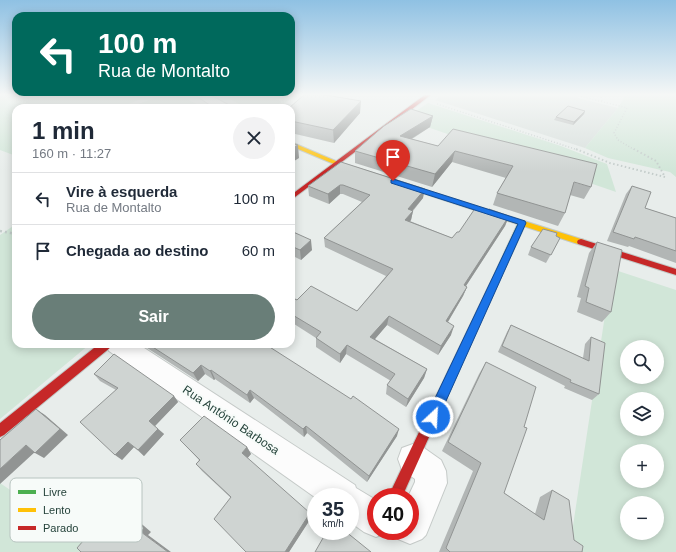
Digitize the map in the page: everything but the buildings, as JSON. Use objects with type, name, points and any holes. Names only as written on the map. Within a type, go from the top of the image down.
[{"type":"street","points":[[295,195],[395,120]]},
{"type":"street","points":[[295,146],[336,163],[676,272]]},
{"type":"street","points":[[400,488],[522,223]]},
{"type":"street","points":[[0,431],[102,348]]},
{"type":"street","name":"Rua António Barbosa","points":[[124,348],[330,488]]},
{"type":"street","points":[[414,459],[430,471],[431,483],[419,511]]},
{"type":"path","points":[[486,120],[567,145],[610,163],[665,177],[656,162],[618,140],[614,132],[621,120]]},
{"type":"path","points":[[0,231],[12,233]]},
{"type":"shaded area","points":[[497,120],[608,120],[585,148]]},
{"type":"green space","points":[[0,120],[12,120],[12,154],[0,150]]},
{"type":"green space","points":[[406,120],[480,120],[561,146],[607,164],[616,192]]},
{"type":"green space","points":[[608,120],[676,120],[676,177],[670,172],[608,158],[585,148]]},
{"type":"green space","points":[[12,227],[12,348],[85,348],[0,419],[0,235]]},
{"type":"green space","points":[[612,269],[676,290],[676,552],[569,552]]},
{"type":"green space","points":[[0,483],[10,490],[10,542],[86,542],[101,552],[0,552]]},
{"type":"traffic: fast","points":[[498,275],[522,223]]},
{"type":"traffic: slow","points":[[295,146],[336,163],[581,242]]},
{"type":"traffic: jam","points":[[295,195],[396,120]]},
{"type":"traffic: jam","points":[[581,242],[676,272]]},
{"type":"traffic: jam","points":[[399,488],[498,275]]},
{"type":"traffic: jam","points":[[0,431],[102,348]]},
{"type":"route","points":[[393,181],[522,223],[433,417]]}]
